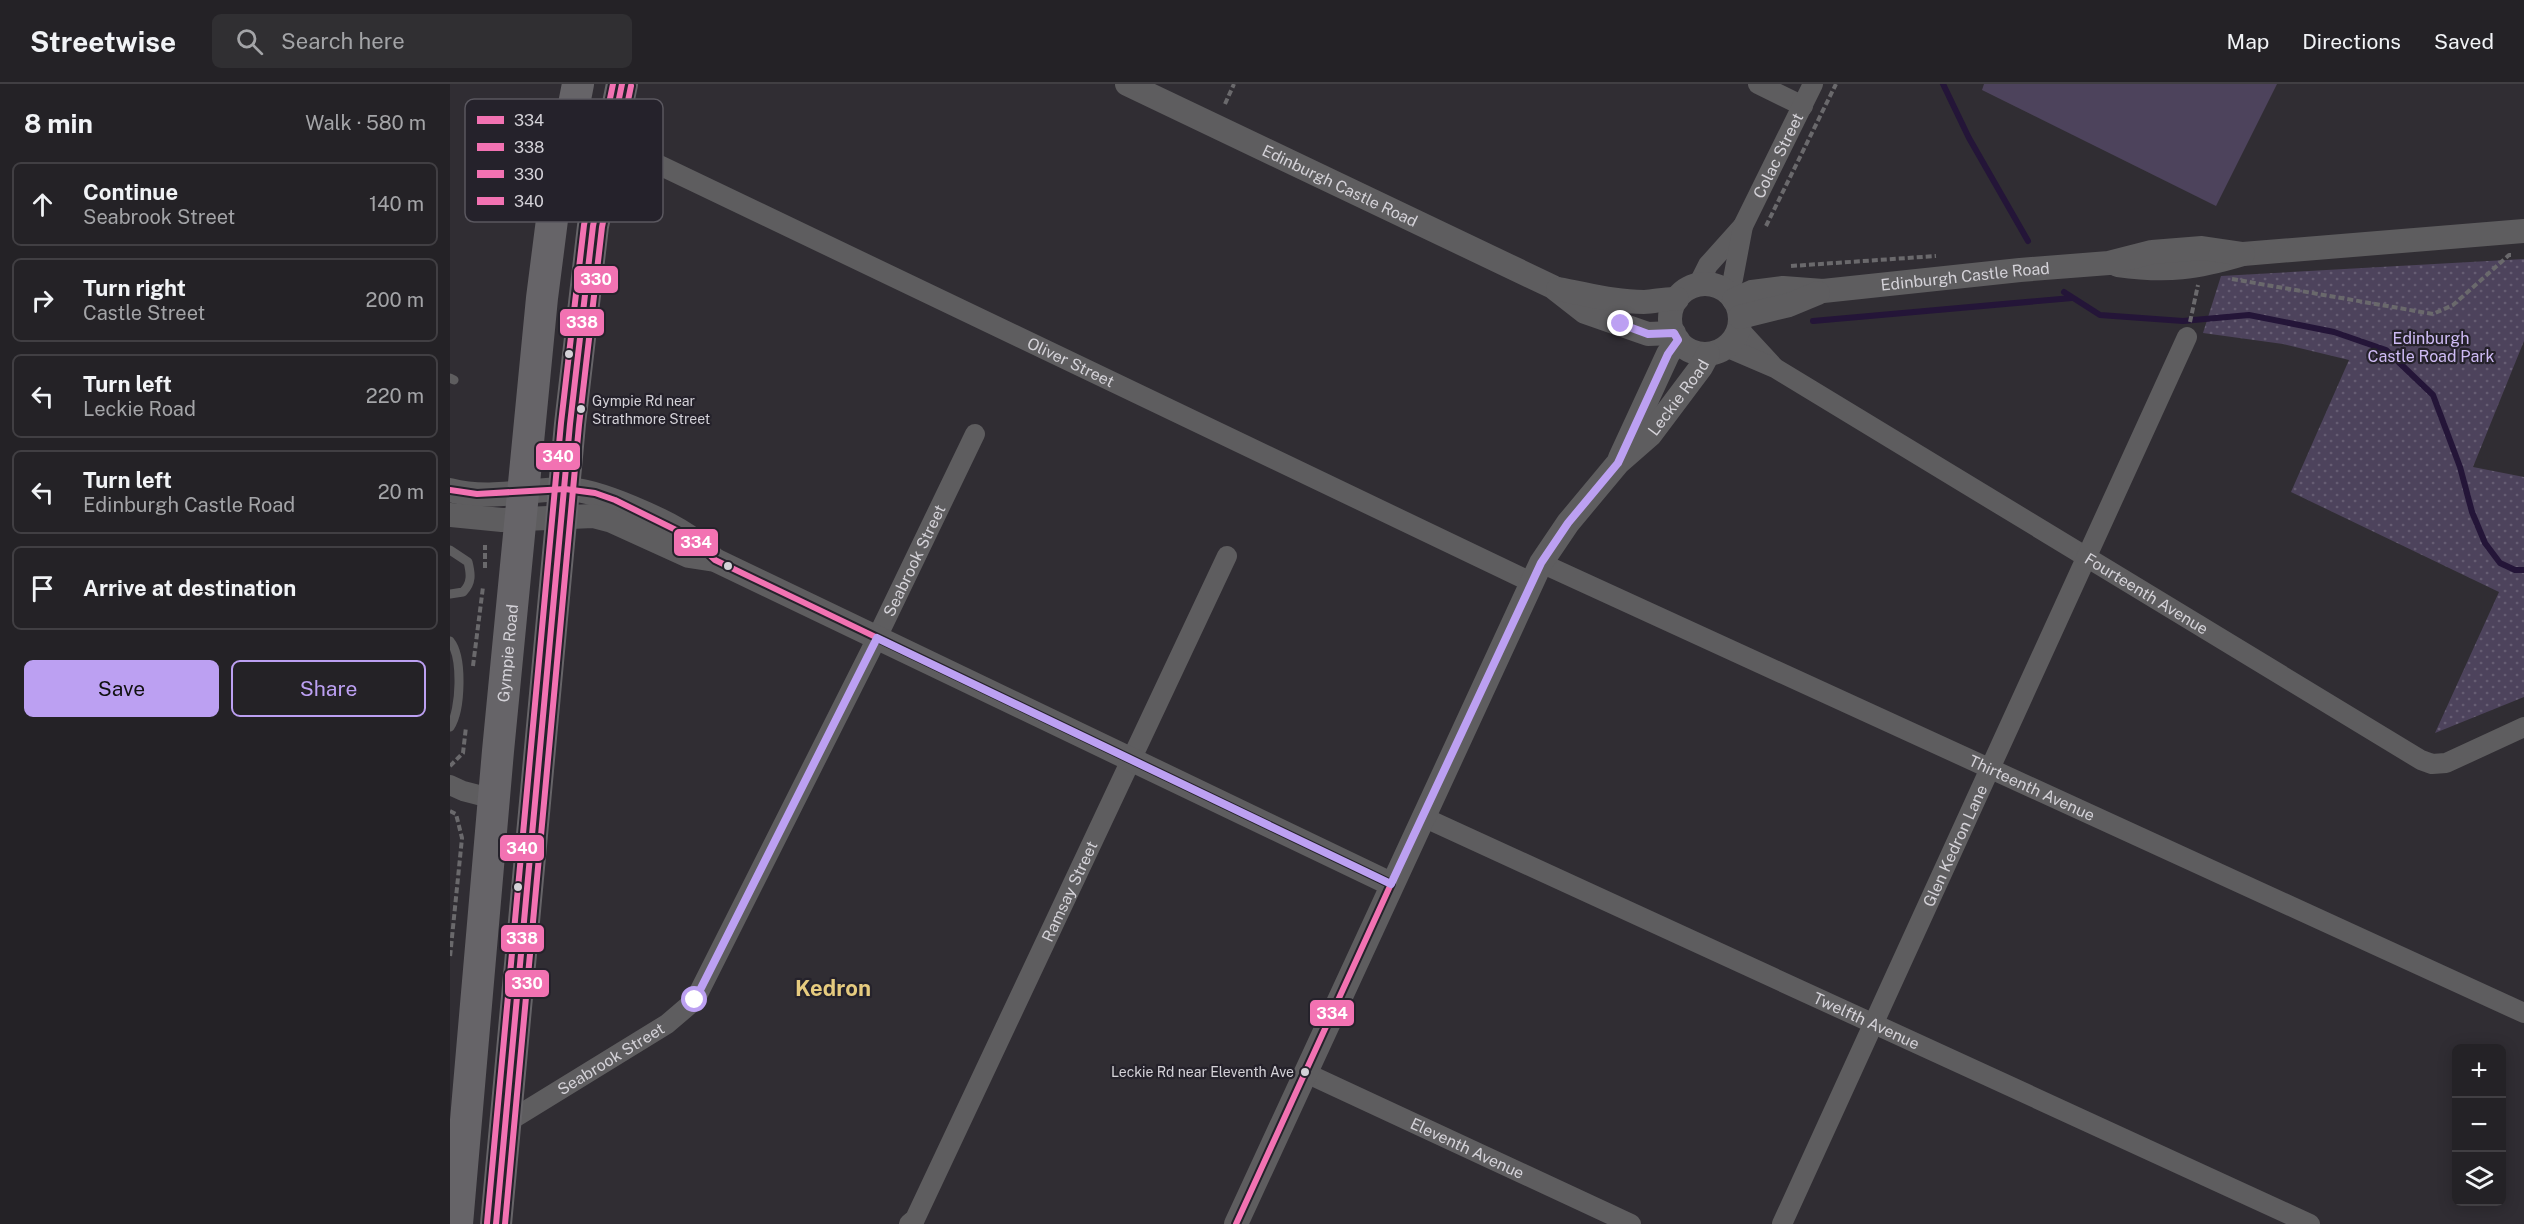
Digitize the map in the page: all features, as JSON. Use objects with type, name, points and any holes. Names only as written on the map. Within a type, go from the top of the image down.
[{"type":"highway","name":"Gympie Road","points":[[575,99],[578,84]]},
{"type":"highway","points":[[619,99],[622,84]]},
{"type":"highway","name":"Gympie Road","points":[[456,1208],[521,505],[552,222]]},
{"type":"highway","points":[[496,1224],[570,424],[588,259],[595,222]]},
{"type":"street","name":"Edinburgh Castle Road","points":[[1127,84],[1553,287],[1608,300],[1646,302],[1677,299]]},
{"type":"street","points":[[1758,84],[1803,106]]},
{"type":"street","name":"Colac Street","points":[[1698,285],[1708,265],[1743,226],[1813,84]]},
{"type":"street","name":"Oliver Street","points":[[663,166],[1536,573]]},
{"type":"street","name":"Colac Street","points":[[1729,323],[1733,279],[1743,226]]},
{"type":"street","name":"Edinburgh Castle Road","points":[[1729,323],[1752,292],[1783,288],[1823,291],[2109,263],[2152,252],[2202,248],[2243,254],[2524,231]]},
{"type":"street","points":[[1698,285],[1718,287],[1729,323],[1696,353],[1686,348],[1676,337],[1671,316],[1677,299],[1690,288],[1698,285]]},
{"type":"street","name":"Edinburgh Castle Road","points":[[1553,287],[1585,312],[1648,334],[1676,337]]},
{"type":"street","name":"Leckie Road","points":[[1236,1224],[1536,573],[1568,523],[1618,463],[1650,435],[1701,367],[1729,323]]},
{"type":"street","name":"Fourteenth Avenue","points":[[1729,323],[1775,368],[2427,763],[2446,763],[2524,727]]},
{"type":"street","name":"Leckie Road","points":[[1618,463],[1676,337]]},
{"type":"street","name":"Glen Kedron Lane","points":[[1782,1224],[2187,337]]},
{"type":"street","name":"Seabrook Street","points":[[506,1123],[668,1024],[695,1000],[877,638],[975,434]]},
{"type":"street","points":[[450,490],[521,505],[564,502],[689,556],[715,560],[1391,884]]},
{"type":"street","points":[[450,515],[492,520],[521,505]]},
{"type":"street","name":"Ramsay Street","points":[[909,1224],[915,1219],[1227,556]]},
{"type":"street","name":"Thirteenth Avenue","points":[[1536,573],[1991,768],[2524,1013]]},
{"type":"street","points":[[450,785],[494,799]]},
{"type":"street","name":"Twelfth Avenue","points":[[1423,817],[2310,1224]]},
{"type":"street","name":"Eleventh Avenue","points":[[1306,1073],[1631,1224]]},
{"type":"lane","points":[[450,550],[468,562],[471,573],[469,586],[463,592],[450,594]]},
{"type":"lane","points":[[450,641],[458,656],[455,714],[450,727]]},
{"type":"path","points":[[1225,104],[1234,84]]},
{"type":"path","points":[[1762,234],[1836,84]]},
{"type":"path","points":[[2229,278],[2433,314],[2453,305],[2509,255],[2516,254]]},
{"type":"path","points":[[1786,266],[1943,255]]},
{"type":"path","points":[[2190,280],[2199,281]]},
{"type":"path","points":[[2187,337],[2196,294]]},
{"type":"path","points":[[485,545],[485,570]]},
{"type":"path","points":[[472,673],[483,582]]},
{"type":"path","points":[[450,766],[463,753],[467,719]]},
{"type":"path","points":[[450,811],[456,814],[462,838],[450,957]]},
{"type":"green space","points":[[1984,84],[2277,84],[2216,206],[1982,90]]},
{"type":"green space","name":"Edinburgh Castle Road Park","points":[[2524,259],[2524,341],[2473,467],[2524,477],[2524,697],[2435,733],[2499,592],[2291,492],[2349,360],[2283,344],[2203,333],[2221,276]]},
{"type":"waterway","points":[[1943,84],[1969,138],[2028,241]]},
{"type":"waterway","points":[[2064,292],[2100,315],[2183,321],[2249,315],[2334,332],[2386,350],[2433,395],[2460,467],[2472,512],[2485,543],[2500,563],[2515,570],[2524,570]]},
{"type":"waterway","points":[[1813,321],[2072,298]]},
{"type":"transit line","name":"340","points":[[610,99],[613,84]]},
{"type":"transit line","name":"338","points":[[619,99],[622,84]]},
{"type":"transit line","name":"330","points":[[628,99],[631,86]]},
{"type":"transit line","name":"340","points":[[487,1223],[561,423],[585,222]]},
{"type":"transit line","name":"338","points":[[496,1224],[570,424],[594,222]]},
{"type":"transit line","name":"330","points":[[505,1224],[579,425],[603,222]]},
{"type":"transit line","name":"334","points":[[450,490],[477,494],[565,489],[595,493],[615,500],[694,540],[715,560],[1391,884]]},
{"type":"transit line","name":"334","points":[[1236,1224],[1391,884]]},
{"type":"place","name":"Gympie Rd near Strathmore Street","points":[[581,409]]},
{"type":"place","name":"Leckie Rd near Eleventh Ave","points":[[1305,1072]]},
{"type":"district","name":"Kedron","points":[[833,988]]},
{"type":"route","points":[[695,1000],[877,638],[1391,884],[1541,563],[1568,523],[1618,463],[1668,354],[1678,340],[1674,333],[1648,334],[1621,324]]}]
